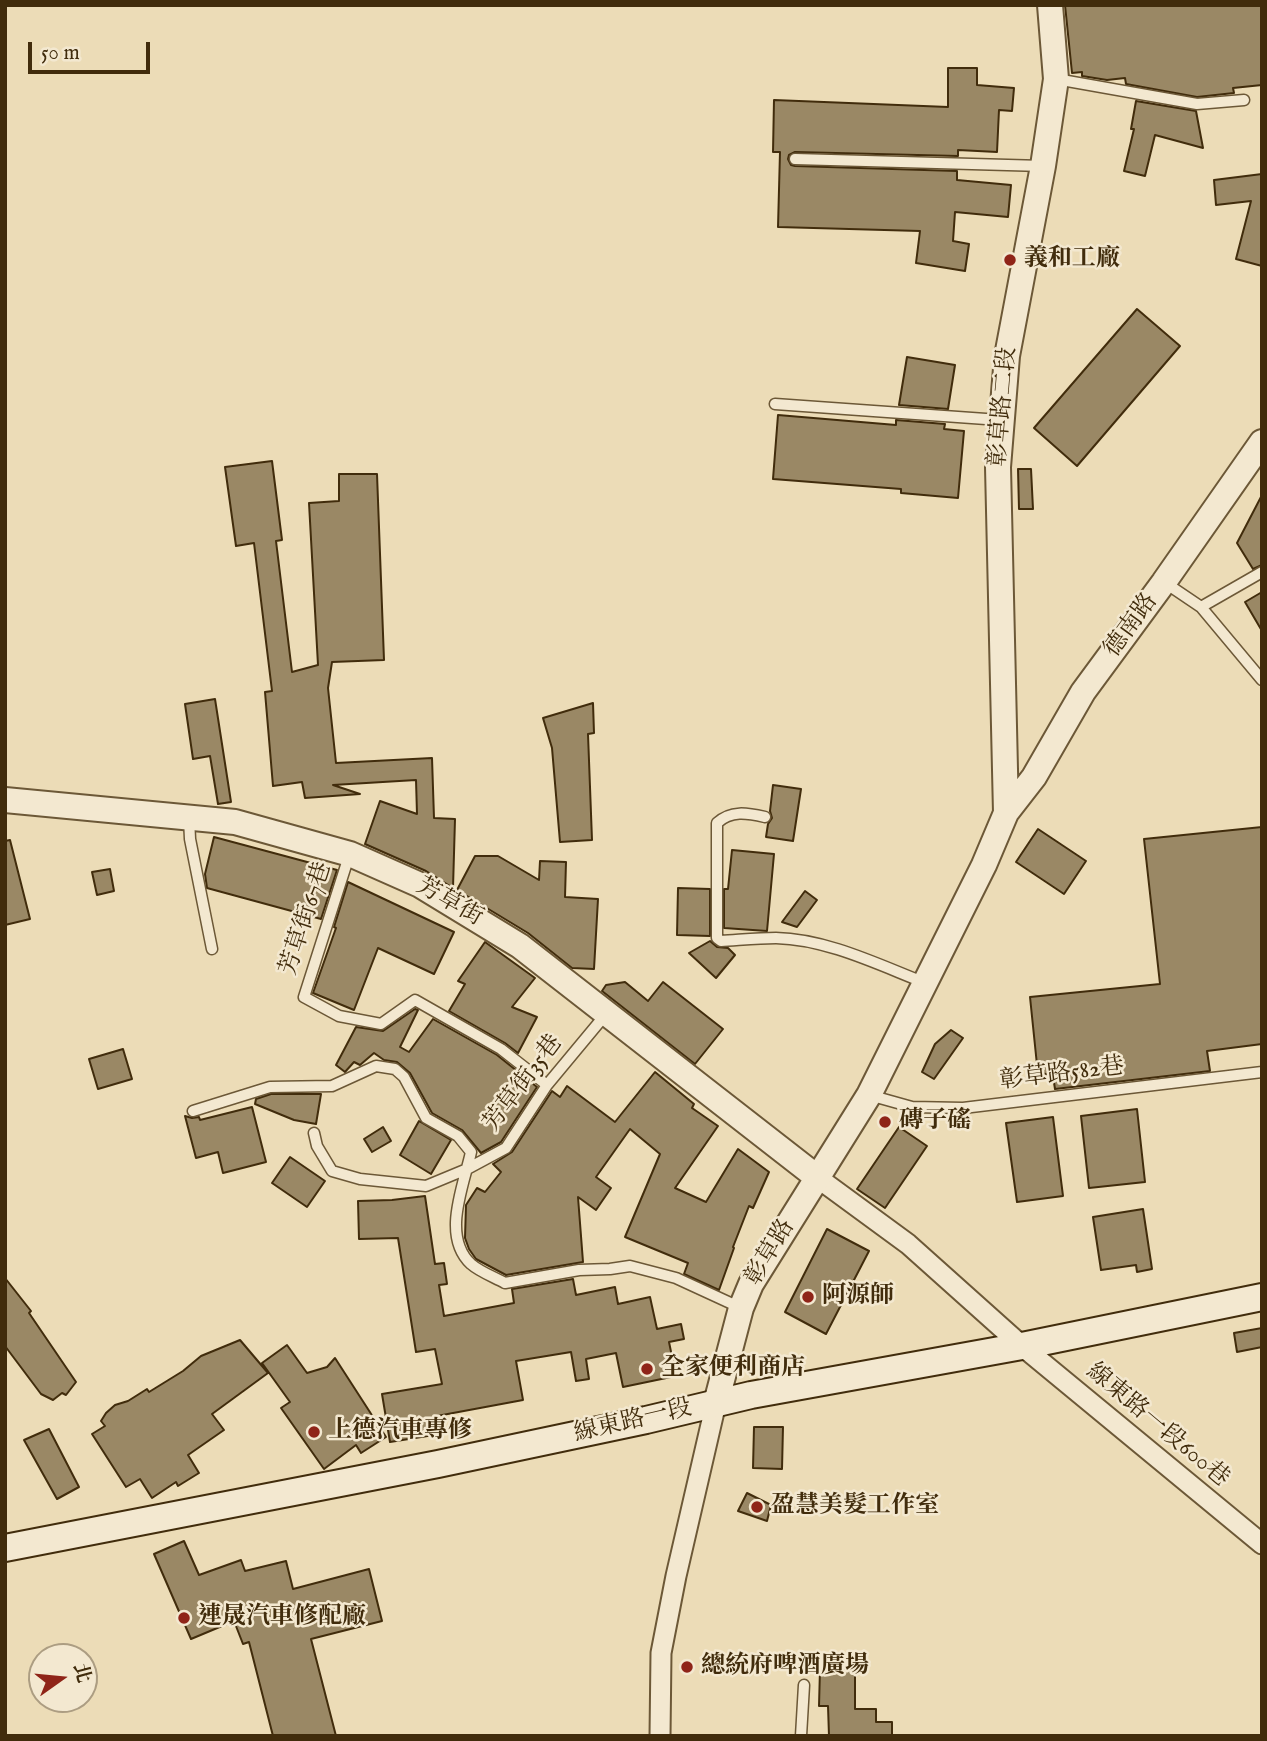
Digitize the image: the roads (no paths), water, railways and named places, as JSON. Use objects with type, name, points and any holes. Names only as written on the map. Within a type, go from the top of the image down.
[{"type":"main road","name":"線東路一段","points":[[5,1548],[438,1464],[716,1403],[1021,1346],[1262,1297]]},
{"type":"street","name":"彰草路二段","points":[[1006,813],[997,506],[1000,420],[1007,356],[1043,166],[1056,79],[1050,5]]},
{"type":"street","name":"德南路","points":[[1006,813],[1034,777],[1083,692],[1262,442]]},
{"type":"street","name":"芳草街","points":[[5,800],[234,822],[350,854],[420,885],[520,946],[818,1178]]},
{"type":"street","name":"彰草路","points":[[660,1736],[661,1653],[716,1403],[741,1308],[751,1284],[869,1095],[985,865],[1006,813]]},
{"type":"street","name":"線東路一段600巷","points":[[818,1178],[908,1244],[1021,1346],[1262,1544]]},
{"type":"lane","points":[[1056,79],[1197,104],[1244,100]]},
{"type":"lane","points":[[795,159],[1043,166]]},
{"type":"lane","points":[[775,404],[1000,420]]},
{"type":"lane","points":[[1201,607],[1262,572]]},
{"type":"lane","points":[[1164,582],[1201,607],[1262,680]]},
{"type":"lane","points":[[765,817],[746,813],[732,814],[717,823],[717,938],[721,941],[777,938],[810,942],[861,957],[927,983]]},
{"type":"lane","points":[[189,818],[190,839],[212,949]]},
{"type":"lane","name":"芳草街67巷","points":[[350,854],[304,997],[339,1016],[381,1024],[415,1000],[501,1049],[547,1085]]},
{"type":"lane","name":"芳草街35巷","points":[[314,1133],[317,1146],[332,1171],[360,1179],[426,1186],[467,1169],[506,1148],[547,1085],[606,1014]]},
{"type":"lane","points":[[193,1111],[270,1087],[332,1086],[376,1066],[395,1069],[404,1077],[426,1118],[458,1136],[471,1152],[455,1214],[456,1238],[470,1263],[505,1283],[579,1270],[630,1266],[676,1278],[741,1308]]},
{"type":"lane","name":"彰草路582巷","points":[[869,1095],[912,1107],[963,1108],[1262,1072]]},
{"type":"lane","points":[[801,1736],[804,1685]]},
{"type":"place","name":"義和工廠","points":[[1010,260]]},
{"type":"place","name":"磚子磘","points":[[885,1122]]},
{"type":"place","name":"阿源師","points":[[808,1297]]},
{"type":"place","name":"全家便利商店","points":[[647,1369]]},
{"type":"place","name":"上德汽車專修","points":[[314,1432]]},
{"type":"place","name":"盈慧美髮工作室","points":[[757,1507]]},
{"type":"place","name":"連晟汽車修配廠","points":[[184,1618]]},
{"type":"place","name":"總統府啤酒廣場","points":[[687,1667]]}]
